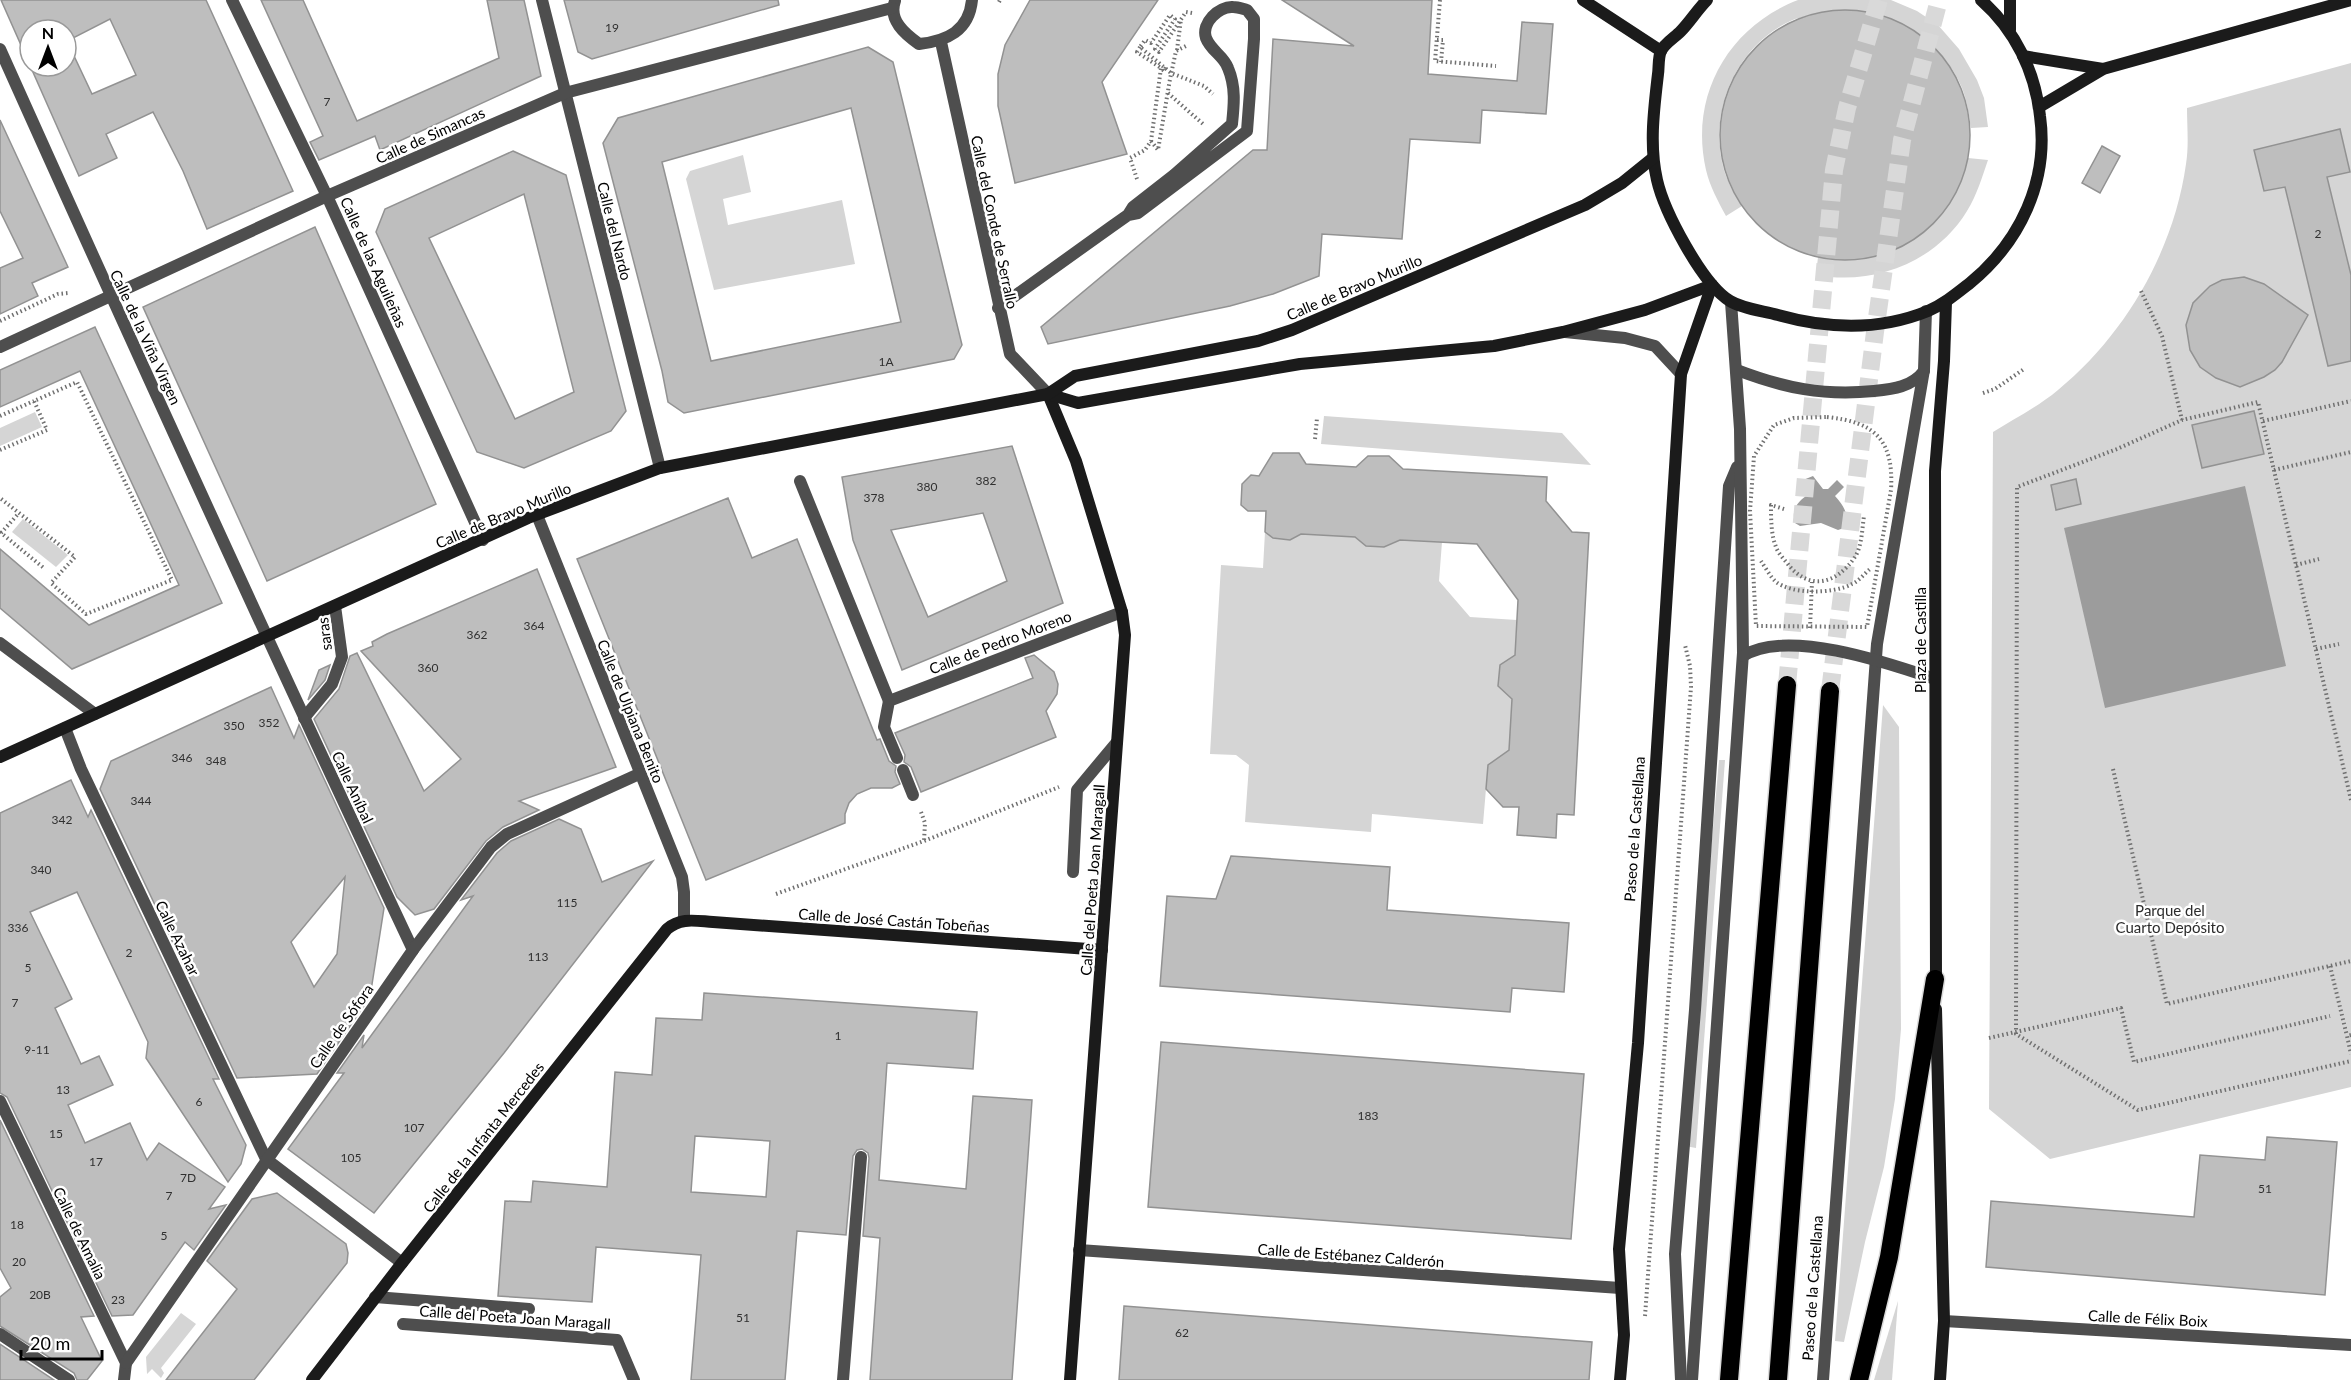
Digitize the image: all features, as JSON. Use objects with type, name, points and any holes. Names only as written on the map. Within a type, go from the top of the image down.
[{"type":"highway","points":[[1729,1380],[1787,685]]},
{"type":"highway","name":"Paseo de la Castellana","points":[[1778,1380],[1830,691]]},
{"type":"highway","points":[[1859,1380],[1889,1257],[1935,979]]},
{"type":"main road","points":[[1583,0],[1660,51]]},
{"type":"main road","points":[[1707,0],[1682,30],[1660,51],[1653,114],[1653,158],[1666,207],[1712,285],[1731,302],[1814,325],[1839,327],[1867,326],[1893,321],[1946,302],[1985,271],[2006,247],[2024,219],[2033,194],[2041,157],[2042,131],[2035,84],[2010,30],[1981,0]]},
{"type":"main road","points":[[2010,0],[2010,30]]},
{"type":"main road","points":[[2039,107],[2103,69],[2351,0]]},
{"type":"main road","points":[[2023,56],[2103,69]]},
{"type":"main road","name":"Calle de Bravo Murillo","points":[[0,757],[537,515],[660,468],[1048,394],[1075,376],[1258,341],[1292,330],[1585,205],[1622,183],[1653,158]]},
{"type":"main road","name":"Calle de Bravo Murillo","points":[[1048,394],[1078,403],[1299,364],[1494,346],[1563,332],[1645,310],[1712,285]]},
{"type":"main road","name":"Paseo de la Castellana","points":[[1620,1380],[1624,1335],[1619,1249],[1638,1043],[1681,374],[1712,285]]},
{"type":"main road","name":"Plaza de Castilla","points":[[1935,979],[1935,471],[1944,361],[1946,302]]},
{"type":"main road","name":"Calle del Poeta Joan Maragall","points":[[1048,394],[1076,461],[1122,612],[1125,635],[1070,1380]]},
{"type":"main road","name":"Calle de José Castán Tobeñas","points":[[684,920],[1102,950]]},
{"type":"main road","name":"Calle de la Infanta Mercedes","points":[[312,1380],[375,1297],[667,929],[675,922],[684,920]]},
{"type":"main road","points":[[1935,979],[1944,1321],[1940,1380]]},
{"type":"street","name":"Calle de las Aguileñas","points":[[232,0],[327,196],[483,540]]},
{"type":"street","name":"Calle del Nardo","points":[[542,0],[660,468]]},
{"type":"street","points":[[894,4],[896,20],[905,34],[919,44],[941,42],[961,28],[971,11],[972,0]]},
{"type":"street","name":"Calle de Simancas","points":[[0,347],[327,196],[565,93],[894,4]]},
{"type":"street","points":[[998,308],[1128,216],[1138,213],[1247,131],[1254,39],[1254,19],[1247,10],[1233,6],[1220,10],[1207,26],[1205,36],[1212,50],[1228,66],[1235,92],[1232,124],[1174,175],[1133,207],[1128,216]]},
{"type":"street","name":"Calle del Conde de Serrallo","points":[[941,42],[1010,354],[1048,394]]},
{"type":"street","name":"Calle de la Viña Virgen","points":[[0,49],[110,295],[268,635]]},
{"type":"street","points":[[1692,1380],[1743,656],[1737,370],[1731,302]]},
{"type":"street","name":"Paseo de la Castellana","points":[[1823,1380],[1877,644],[1924,370],[1926,311]]},
{"type":"street","name":"Calle de Bravo Murillo","points":[[1563,332],[1625,338],[1655,346],[1681,374]]},
{"type":"street","points":[[1737,370],[1768,382],[1837,394],[1904,386],[1919,377],[1924,370]]},
{"type":"street","points":[[1681,1380],[1675,1254],[1695,1010],[1728,496],[1729,486],[1739,463]]},
{"type":"street","points":[[800,481],[889,701],[884,727],[897,758]]},
{"type":"street","name":"Calle de Ulpiana Benito","points":[[537,515],[682,877],[684,920]]},
{"type":"street","name":"saras","points":[[304,718],[332,684],[342,657],[335,606]]},
{"type":"street","name":"Calle de Pedro Moreno","points":[[889,701],[1122,612]]},
{"type":"street","name":"Calle Aníbal","points":[[268,635],[304,718],[413,950]]},
{"type":"street","points":[[0,643],[95,714]]},
{"type":"street","points":[[1743,656],[1753,649],[1809,646],[1877,660],[1935,679]]},
{"type":"street","name":"Calle Azahar","points":[[65,728],[81,770],[266,1159]]},
{"type":"street","points":[[1073,872],[1077,790],[1118,742]]},
{"type":"street","points":[[903,770],[913,795]]},
{"type":"street","name":"Calle de Sófora","points":[[126,1363],[413,950],[498,839],[639,774]]},
{"type":"street","name":"Calle de Amalia","points":[[0,1101],[126,1363]]},
{"type":"street","points":[[843,1380],[861,1157]]},
{"type":"street","points":[[266,1159],[402,1263]]},
{"type":"street","name":"Calle de Estébanez Calderón","points":[[1080,1250],[1620,1288]]},
{"type":"street","points":[[375,1297],[530,1309]]},
{"type":"street","name":"Calle de Félix Boix","points":[[1944,1321],[2348,1345]]},
{"type":"street","name":"Calle del Poeta Joan Maragall","points":[[403,1324],[617,1340],[634,1380]]},
{"type":"street","points":[[0,1334],[69,1380]]},
{"type":"street","points":[[124,1380],[126,1363]]},
{"type":"path","points":[[1440,0],[1435,61],[1496,66]]},
{"type":"path","points":[[1193,13],[1186,12],[1159,52],[1155,49],[1175,19],[1170,15],[1150,44],[1145,40],[1140,47],[1163,68],[1204,86],[1220,100]]},
{"type":"path","points":[[1157,148],[1181,19]]},
{"type":"path","points":[[1176,51],[1189,45]]},
{"type":"path","points":[[1141,190],[1130,158],[1145,150],[1150,141],[1163,68]]},
{"type":"path","points":[[1167,93],[1202,123]]},
{"type":"path","points":[[1150,141],[1164,156]]},
{"type":"path","points":[[2141,291],[2162,336],[2182,420]]},
{"type":"path","points":[[0,321],[58,294]]},
{"type":"path","points":[[1983,393],[1995,389],[2024,369]]},
{"type":"path","points":[[0,416],[77,382],[172,580],[86,614],[51,584],[75,557],[0,498]]},
{"type":"path","points":[[0,450],[47,429],[34,401]]},
{"type":"path","points":[[2263,421],[2351,401]]},
{"type":"path","points":[[2016,1034],[2017,487],[2117,449],[2182,420],[2258,402],[2351,800]]},
{"type":"path","points":[[1315,440],[1317,418]]},
{"type":"path","points":[[1794,418],[1847,419],[1865,425],[1880,437],[1892,471],[1891,490],[1867,627],[1756,626],[1750,511],[1754,456],[1774,425],[1794,418]]},
{"type":"path","points":[[2274,470],[2351,452]]},
{"type":"path","points":[[1784,509],[1771,505],[1772,532],[1777,550],[1793,571],[1812,582],[1828,581],[1842,573],[1856,555],[1862,536],[1864,516]]},
{"type":"path","points":[[19,513],[1,533],[45,569]]},
{"type":"path","points":[[2296,565],[2319,559]]},
{"type":"path","points":[[1762,562],[1776,582],[1811,592],[1834,591],[1853,584],[1871,568]]},
{"type":"path","points":[[1810,620],[1812,582]]},
{"type":"path","points":[[1644,1321],[1690,687],[1690,666],[1683,638]]},
{"type":"path","points":[[2316,649],[2338,644]]},
{"type":"path","points":[[2113,770],[2168,1004],[2351,961]]},
{"type":"path","name":"Calle de José Castán Tobeñas","points":[[776,894],[924,841],[1090,775]]},
{"type":"path","points":[[924,841],[925,823]]},
{"type":"path","points":[[2330,966],[2349,1035],[2351,1054]]},
{"type":"path","points":[[1989,1038],[2016,1034],[2121,1008],[2134,1062],[2330,1016]]},
{"type":"path","points":[[2016,1034],[2138,1110],[2351,1060]]},
{"type":"green space","points":[[1798,0],[1891,0],[1917,11],[1938,25],[1959,49],[1977,80],[1984,98],[1988,127],[1971,128],[1964,93],[1950,66],[1934,47],[1914,33],[1893,22],[1869,15],[1820,14],[1795,19],[1775,30],[1757,44],[1731,81],[1720,125],[1720,148],[1724,170],[1742,206],[1726,216],[1714,194],[1706,170],[1702,143],[1703,116],[1709,91],[1719,67],[1734,46],[1773,12]]},
{"type":"green space","name":"Parque del Cuarto Depósito","points":[[2351,63],[2351,1087],[2050,1159],[1989,1109],[1993,432],[2051,396],[2083,368],[2125,317],[2143,288],[2158,259],[2180,196],[2187,157],[2187,108]]},
{"type":"green space","points":[[743,155],[751,192],[723,199],[728,225],[842,200],[855,264],[714,290],[686,179],[690,171]]},
{"type":"green space","points":[[1968,158],[1988,160],[1967,211],[1954,229],[1938,244],[1921,257],[1881,273],[1838,278],[1816,275],[1818,257],[1845,259],[1871,256],[1894,250],[1914,239],[1932,224],[1947,206],[1959,184]]},
{"type":"green space","points":[[35,412],[42,427],[0,446],[0,428]]},
{"type":"green space","points":[[1324,416],[1562,433],[1591,465],[1321,444]]},
{"type":"green space","points":[[23,519],[68,555],[56,567],[12,532]]},
{"type":"green space","points":[[1265,532],[1273,538],[1290,540],[1301,534],[1355,537],[1366,546],[1384,547],[1400,540],[1442,542],[1439,581],[1470,617],[1517,620],[1509,750],[1488,765],[1483,824],[1372,814],[1371,832],[1245,822],[1249,765],[1236,755],[1210,754],[1221,565],[1263,568]]},
{"type":"green space","points":[[1883,705],[1899,727],[1901,1029],[1895,1099],[1884,1167],[1865,1242],[1844,1342],[1835,1341]]},
{"type":"green space","points":[[1719,760],[1725,760],[1696,1148],[1685,1146]]},
{"type":"green space","points":[[1898,1301],[1892,1380],[1874,1380]]},
{"type":"green space","points":[[181,1313],[196,1324],[161,1368],[164,1373],[161,1378],[152,1369],[147,1374],[146,1357]]},
{"type":"shaded area","points":[[1813,476],[1823,489],[1828,489],[1837,480],[1844,487],[1835,496],[1845,511],[1844,528],[1838,530],[1821,523],[1800,526],[1795,523],[1796,506],[1809,494],[1798,482]]},
{"type":"shaded area","points":[[2245,486],[2286,666],[2105,708],[2064,528]]},
{"type":"building","points":[[1,0],[206,0],[293,191],[207,229],[183,171],[153,112],[106,134],[117,158],[79,176],[35,78],[78,78],[78,64],[92,94],[136,75],[110,19],[78,35],[78,18],[18,18],[18,38]]},
{"type":"building","points":[[261,0],[303,0],[357,121],[499,58],[487,0],[524,0],[541,76],[380,150],[375,136],[319,160],[310,142],[323,136]]},
{"type":"building","points":[[564,0],[778,0],[779,5],[592,59],[578,52]]},
{"type":"building","points":[[1030,0],[1158,0],[1102,82],[1127,154],[1015,183],[998,106],[998,74],[1005,45]]},
{"type":"building","points":[[1282,0],[1432,0],[1428,74],[1517,81],[1522,22],[1553,24],[1546,114],[1482,110],[1480,143],[1410,139],[1402,239],[1322,234],[1319,276],[1273,294],[1230,306],[1048,344],[1041,327],[1253,150],[1267,150],[1273,39],[1354,46]]},
{"type":"building","points":[[1833,10],[1857,10],[1881,15],[1904,24],[1934,46],[1949,65],[1961,87],[1968,111],[1970,135],[1968,159],[1961,183],[1949,205],[1934,224],[1915,239],[1893,251],[1857,260],[1833,260],[1809,255],[1786,246],[1765,232],[1748,215],[1734,194],[1725,171],[1720,147],[1720,123],[1725,99],[1734,76],[1748,55],[1765,38],[1786,24],[1809,15]]},
{"type":"building","points":[[868,47],[893,62],[962,345],[954,359],[684,413],[668,402],[603,143],[618,118]],"holes":[[[851,108],[901,322],[711,361],[662,162]]]},
{"type":"building","points":[[0,120],[68,267],[32,283],[38,296],[0,314],[0,268],[23,258],[0,211]]},
{"type":"building","points":[[2340,129],[2350,172],[2327,177],[2351,275],[2351,361],[2328,366],[2285,187],[2264,191],[2254,150]]},
{"type":"building","points":[[2102,146],[2120,156],[2100,193],[2082,183]]},
{"type":"building","points":[[513,151],[566,175],[626,411],[611,431],[524,468],[477,452],[376,232],[385,209]],"holes":[[[524,194],[574,392],[515,419],[429,238]]]},
{"type":"building","points":[[315,227],[436,504],[267,581],[143,307]]},
{"type":"building","points":[[2244,277],[2264,284],[2308,315],[2282,362],[2275,370],[2240,387],[2216,378],[2200,367],[2190,350],[2186,325],[2193,303],[2210,286],[2222,280]]},
{"type":"building","points":[[95,327],[222,603],[72,669],[0,608],[0,549],[89,625],[179,585],[80,371],[0,407],[0,370]]},
{"type":"building","points":[[2254,411],[2264,454],[2202,468],[2192,425]]},
{"type":"building","points":[[1012,446],[1063,603],[902,670],[853,540],[842,477]],"holes":[[[983,513],[1007,581],[928,617],[891,530]]]},
{"type":"building","points":[[1273,453],[1299,453],[1306,464],[1356,467],[1368,456],[1389,456],[1403,469],[1547,477],[1546,501],[1572,532],[1589,533],[1574,815],[1557,814],[1556,838],[1517,835],[1519,807],[1503,807],[1486,789],[1488,765],[1509,750],[1512,699],[1498,686],[1500,665],[1515,655],[1518,600],[1477,544],[1400,540],[1384,547],[1366,546],[1355,537],[1301,534],[1290,540],[1273,538],[1265,532],[1266,511],[1248,511],[1241,505],[1242,484],[1251,475],[1259,476]]},
{"type":"building","points":[[2076,479],[2081,504],[2056,510],[2051,485]]},
{"type":"building","points":[[728,498],[752,558],[797,539],[877,740],[880,739],[889,761],[896,766],[895,772],[900,784],[892,788],[871,788],[857,794],[849,803],[845,823],[706,880],[577,559]]},
{"type":"building","points":[[537,569],[616,767],[519,801],[539,810],[503,827],[486,841],[434,909],[415,915],[397,897],[314,719],[339,689],[350,656],[357,653],[424,791],[461,759],[361,651],[373,646],[372,642],[387,634]]},
{"type":"building","points":[[1034,655],[1054,672],[1058,684],[1057,694],[1046,711],[1056,737],[921,792],[911,767],[904,762],[905,755],[895,733],[1033,678],[1025,658]]},
{"type":"building","points":[[330,665],[325,680],[308,700],[319,670]]},
{"type":"building","points":[[271,687],[294,738],[299,725],[384,908],[370,997],[317,1074],[237,1078],[100,789],[111,761]],"holes":[[[345,877],[337,954],[314,987],[291,942]]]},
{"type":"building","points":[[71,780],[88,817],[91,810],[219,1079],[213,1079],[246,1145],[241,1164],[228,1182],[146,1058],[148,1042],[77,892],[30,912],[72,999],[55,1008],[81,1064],[99,1056],[113,1085],[68,1105],[85,1143],[130,1123],[147,1160],[159,1143],[225,1187],[209,1209],[226,1205],[194,1250],[185,1242],[133,1315],[112,1316],[7,1097],[0,1093],[0,813]]},
{"type":"building","points":[[559,819],[581,829],[602,882],[653,861],[504,1053],[374,1213],[288,1149],[344,1073],[337,1073],[364,1035],[362,1048],[473,896],[461,900],[497,853],[511,841]]},
{"type":"building","points":[[1231,856],[1390,867],[1387,910],[1569,923],[1564,992],[1512,988],[1510,1012],[1160,986],[1167,896],[1216,899]]},
{"type":"building","points":[[704,993],[977,1012],[973,1069],[887,1063],[879,1180],[966,1189],[973,1096],[1032,1100],[1012,1380],[870,1380],[880,1238],[863,1236],[869,1158],[868,1153],[862,1149],[857,1150],[853,1156],[846,1235],[797,1231],[785,1380],[691,1380],[701,1255],[596,1247],[592,1302],[498,1296],[505,1201],[531,1202],[533,1181],[607,1187],[615,1072],[652,1075],[656,1018],[702,1020]],"holes":[[[695,1136],[770,1141],[766,1197],[691,1192]]]},
{"type":"building","points":[[1161,1042],[1584,1074],[1571,1239],[1148,1207]]},
{"type":"building","points":[[0,1120],[94,1316],[81,1317],[102,1361],[87,1380],[77,1380],[74,1373],[0,1326],[0,1297],[11,1288],[0,1268]]},
{"type":"building","points":[[2267,1137],[2337,1142],[2325,1295],[1986,1267],[1991,1201],[2194,1217],[2200,1155],[2265,1160]]},
{"type":"building","points":[[277,1193],[346,1244],[347,1263],[254,1380],[166,1380],[237,1289],[207,1261],[252,1199]]},
{"type":"building","points":[[1124,1306],[1592,1342],[1589,1380],[1119,1380]]},
{"type":"building","points":[[0,1344],[54,1380],[0,1380]]},
{"type":"tunnel","points":[[1787,685],[1834,170],[1847,108],[1879,0]]},
{"type":"tunnel","points":[[1830,691],[1875,332],[1902,140],[1939,0]]}]
